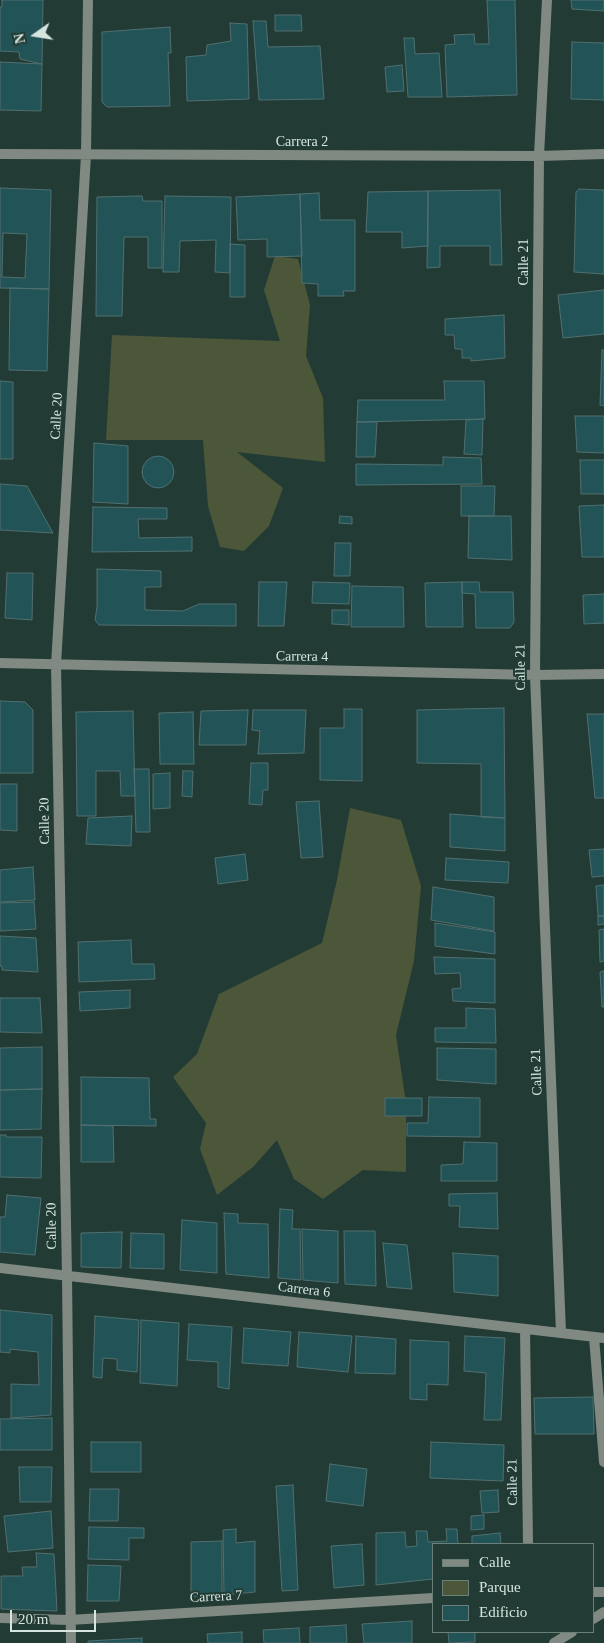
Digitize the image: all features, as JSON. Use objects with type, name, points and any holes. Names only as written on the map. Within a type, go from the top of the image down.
[{"type":"street","name":"Calle 20","points":[[71,1643],[69,1620],[67,1276],[56,665],[86,155],[88,0]]},
{"type":"street","name":"Calle 21","points":[[546,0],[539,156],[535,675],[561,1333]]},
{"type":"street","name":"Carrera 2","points":[[0,154],[539,156],[604,154]]},
{"type":"street","name":"Carrera 4","points":[[0,663],[535,675],[604,674]]},
{"type":"street","name":"Carrera 6","points":[[0,1268],[599,1338]]},
{"type":"street","name":"Calle 21","points":[[525,1329],[528,1543]]},
{"type":"street","points":[[599,1338],[604,1462]]},
{"type":"street","name":"Carrera 7","points":[[0,1618],[69,1620],[432,1598]]},
{"type":"street","points":[[554,1643],[570,1633]]},
{"type":"green space","points":[[275,256],[298,259],[310,305],[306,356],[323,398],[325,462],[237,452],[283,488],[269,526],[244,551],[220,547],[208,506],[203,440],[106,440],[112,335],[280,341],[264,290]]},
{"type":"green space","points":[[350,808],[401,820],[421,886],[414,961],[396,1035],[406,1103],[406,1172],[363,1170],[323,1199],[294,1179],[277,1140],[253,1167],[217,1195],[200,1149],[206,1123],[173,1077],[197,1054],[219,994],[322,943],[337,880]]},
{"type":"building","points":[[2,0],[43,0],[42,64],[20,59],[19,52],[0,51],[0,7],[2,7]]},
{"type":"building","points":[[487,0],[515,0],[517,95],[447,97],[445,45],[455,44],[454,35],[474,34],[475,44],[489,44]]},
{"type":"building","points":[[571,0],[604,0],[604,11],[572,9]]},
{"type":"building","points":[[275,15],[301,15],[302,31],[275,31]]},
{"type":"building","points":[[253,21],[266,21],[268,47],[320,46],[324,99],[259,100]]},
{"type":"building","points":[[230,23],[247,24],[249,99],[187,101],[186,57],[206,55],[207,45],[231,41]]},
{"type":"building","points":[[170,27],[171,53],[168,53],[170,106],[107,107],[102,102],[102,32]]},
{"type":"building","points":[[404,38],[414,38],[415,54],[439,53],[442,97],[408,97]]},
{"type":"building","points":[[572,42],[604,43],[604,100],[571,99]]},
{"type":"building","points":[[0,62],[42,64],[41,111],[0,110]]},
{"type":"building","points":[[402,65],[404,91],[387,92],[385,67]]},
{"type":"building","points":[[0,188],[51,190],[49,289],[0,288]],"holes":[[[3,233],[27,234],[25,278],[2,277]]]},
{"type":"building","points":[[579,189],[604,190],[604,274],[574,272],[576,192]]},
{"type":"building","points":[[500,190],[502,265],[490,265],[490,246],[440,246],[440,267],[427,268],[428,191]]},
{"type":"building","points":[[428,191],[428,246],[402,248],[402,232],[366,232],[368,192]]},
{"type":"building","points":[[319,193],[320,220],[355,220],[355,291],[343,291],[344,296],[318,296],[318,284],[302,283],[300,194]]},
{"type":"building","points":[[300,194],[302,256],[267,257],[267,239],[238,240],[236,197]]},
{"type":"building","points":[[142,196],[143,201],[162,201],[162,268],[148,268],[148,237],[124,237],[122,316],[96,316],[97,197]]},
{"type":"building","points":[[165,196],[231,197],[230,273],[215,272],[216,240],[180,241],[179,272],[163,272]]},
{"type":"building","points":[[230,244],[245,245],[245,297],[230,297]]},
{"type":"building","points":[[10,288],[49,289],[47,371],[9,370]]},
{"type":"building","points":[[604,290],[604,334],[563,338],[558,295]]},
{"type":"building","points":[[504,315],[505,358],[471,361],[471,358],[462,358],[462,349],[455,349],[454,335],[445,335],[445,319]]},
{"type":"building","points":[[602,350],[604,350],[604,406],[600,405]]},
{"type":"building","points":[[0,381],[13,382],[13,459],[0,459]]},
{"type":"building","points":[[444,381],[484,381],[485,419],[357,422],[358,400],[445,400]]},
{"type":"building","points":[[575,416],[604,416],[604,453],[577,452]]},
{"type":"building","points":[[483,419],[482,455],[464,454],[466,420]]},
{"type":"building","points":[[357,422],[377,422],[375,457],[356,457]]},
{"type":"building","points":[[94,443],[128,446],[128,504],[93,502]]},
{"type":"building","points":[[158,456],[170,460],[174,472],[170,484],[158,488],[146,484],[142,472],[146,460]]},
{"type":"building","points":[[443,457],[481,458],[482,484],[356,485],[356,464],[443,465]]},
{"type":"building","points":[[580,460],[604,460],[604,494],[581,494]]},
{"type":"building","points":[[0,484],[27,486],[53,533],[0,530]]},
{"type":"building","points":[[461,486],[495,486],[494,516],[461,516]]},
{"type":"building","points":[[604,505],[604,557],[582,557],[579,506]]},
{"type":"building","points":[[93,507],[167,508],[167,519],[138,519],[139,538],[192,537],[192,551],[92,552]]},
{"type":"building","points":[[340,516],[352,517],[352,524],[339,523]]},
{"type":"building","points":[[469,516],[511,516],[512,560],[468,558]]},
{"type":"building","points":[[335,543],[351,543],[350,576],[334,576]]},
{"type":"building","points":[[97,569],[161,571],[161,587],[145,587],[145,610],[183,611],[199,604],[236,604],[236,626],[99,625],[95,620]]},
{"type":"building","points":[[7,573],[33,573],[32,620],[5,618]]},
{"type":"building","points":[[259,582],[287,582],[284,626],[258,626]]},
{"type":"building","points":[[313,582],[350,583],[349,604],[312,603]]},
{"type":"building","points":[[462,582],[463,627],[426,627],[425,583]]},
{"type":"building","points":[[462,582],[479,582],[480,592],[513,592],[514,622],[510,628],[476,628],[475,594],[462,593]]},
{"type":"building","points":[[352,586],[403,587],[404,627],[351,627]]},
{"type":"building","points":[[604,594],[604,623],[584,624],[583,595]]},
{"type":"building","points":[[332,610],[349,610],[349,625],[332,624]]},
{"type":"building","points":[[0,701],[25,702],[33,710],[33,773],[0,773]]},
{"type":"building","points":[[504,708],[505,818],[481,817],[481,764],[417,763],[417,710]]},
{"type":"building","points":[[344,709],[362,709],[362,781],[320,780],[320,728],[344,728]]},
{"type":"building","points":[[248,710],[246,745],[199,745],[201,711]]},
{"type":"building","points":[[253,710],[306,710],[304,753],[258,754],[260,731],[252,730]]},
{"type":"building","points":[[133,711],[135,796],[121,796],[120,771],[96,771],[96,816],[77,816],[76,712]]},
{"type":"building","points":[[193,712],[194,764],[160,764],[159,713]]},
{"type":"building","points":[[587,714],[604,714],[604,798],[595,798]]},
{"type":"building","points":[[251,763],[268,763],[268,790],[263,790],[262,805],[249,804]]},
{"type":"building","points":[[134,769],[149,769],[150,832],[136,832]]},
{"type":"building","points":[[183,771],[193,771],[192,797],[182,796]]},
{"type":"building","points":[[170,773],[170,808],[153,809],[153,774]]},
{"type":"building","points":[[0,784],[17,784],[17,831],[0,830]]},
{"type":"building","points":[[319,801],[323,857],[301,858],[296,802]]},
{"type":"building","points":[[450,814],[505,818],[505,851],[450,847]]},
{"type":"building","points":[[132,816],[131,846],[86,844],[88,818]]},
{"type":"building","points":[[604,849],[604,876],[592,877],[589,850]]},
{"type":"building","points":[[245,854],[248,880],[218,884],[215,858]]},
{"type":"building","points":[[446,858],[509,862],[508,883],[445,880]]},
{"type":"building","points":[[33,867],[35,900],[0,902],[0,870]]},
{"type":"building","points":[[604,885],[604,916],[598,916],[596,886]]},
{"type":"building","points":[[433,887],[494,897],[494,931],[431,920]]},
{"type":"building","points":[[34,902],[36,929],[0,931],[0,903]]},
{"type":"building","points":[[598,916],[604,916],[604,924],[598,925]]},
{"type":"building","points":[[435,923],[495,932],[495,954],[435,946]]},
{"type":"building","points":[[604,929],[604,961],[600,962],[599,930]]},
{"type":"building","points":[[0,936],[36,938],[38,972],[2,970],[2,966],[0,966]]},
{"type":"building","points":[[131,940],[132,964],[154,964],[155,979],[79,982],[78,942]]},
{"type":"building","points":[[434,957],[495,959],[495,1003],[453,1001],[452,989],[461,988],[460,973],[435,974]]},
{"type":"building","points":[[604,971],[604,1007],[602,1007],[600,972]]},
{"type":"building","points":[[130,990],[130,1008],[80,1011],[79,992]]},
{"type":"building","points":[[0,998],[40,998],[42,1033],[0,1032]]},
{"type":"building","points":[[466,1008],[495,1009],[496,1043],[435,1042],[435,1028],[466,1028]]},
{"type":"building","points":[[42,1047],[42,1089],[0,1090],[0,1048]]},
{"type":"building","points":[[437,1048],[496,1049],[496,1084],[437,1080]]},
{"type":"building","points":[[81,1077],[149,1078],[150,1119],[156,1119],[156,1126],[81,1125]]},
{"type":"building","points":[[42,1089],[41,1129],[0,1130],[0,1090]]},
{"type":"building","points":[[429,1097],[480,1098],[480,1137],[407,1136],[407,1123],[428,1123]]},
{"type":"building","points":[[385,1098],[422,1098],[422,1116],[385,1116]]},
{"type":"building","points":[[81,1125],[113,1126],[114,1162],[81,1162]]},
{"type":"building","points":[[0,1135],[6,1135],[6,1137],[42,1137],[41,1178],[0,1177]]},
{"type":"building","points":[[464,1142],[497,1143],[497,1181],[441,1181],[441,1165],[463,1164]]},
{"type":"building","points":[[497,1193],[498,1229],[459,1227],[460,1206],[449,1206],[449,1194]]},
{"type":"building","points":[[7,1195],[41,1198],[35,1255],[0,1252],[0,1217],[5,1217]]},
{"type":"building","points":[[280,1209],[293,1210],[292,1229],[300,1229],[301,1280],[278,1278]]},
{"type":"building","points":[[224,1213],[238,1214],[238,1223],[268,1224],[269,1278],[226,1274]]},
{"type":"building","points":[[182,1220],[217,1223],[217,1273],[180,1270]]},
{"type":"building","points":[[302,1229],[338,1231],[338,1283],[303,1280]]},
{"type":"building","points":[[344,1231],[375,1231],[376,1286],[345,1284]]},
{"type":"building","points":[[122,1232],[121,1268],[81,1267],[81,1233]]},
{"type":"building","points":[[131,1233],[164,1234],[164,1269],[130,1268]]},
{"type":"building","points":[[383,1243],[407,1245],[412,1289],[387,1287]]},
{"type":"building","points":[[453,1253],[498,1256],[498,1296],[454,1292]]},
{"type":"building","points":[[0,1310],[52,1315],[51,1415],[11,1418],[11,1384],[39,1385],[38,1352],[10,1349],[10,1353],[0,1352]]},
{"type":"building","points":[[95,1316],[139,1320],[137,1372],[117,1370],[117,1359],[103,1358],[102,1378],[93,1377]]},
{"type":"building","points":[[141,1320],[179,1323],[177,1386],[140,1383]]},
{"type":"building","points":[[189,1324],[232,1327],[229,1389],[218,1387],[218,1362],[187,1360]]},
{"type":"building","points":[[244,1328],[291,1332],[288,1366],[242,1363]]},
{"type":"building","points":[[299,1332],[352,1336],[348,1372],[297,1367]]},
{"type":"building","points":[[356,1336],[396,1339],[395,1374],[355,1373]]},
{"type":"building","points":[[465,1336],[505,1338],[501,1420],[484,1420],[486,1373],[464,1371]]},
{"type":"building","points":[[410,1340],[449,1342],[448,1385],[427,1384],[427,1400],[410,1399]]},
{"type":"building","points":[[593,1397],[594,1434],[535,1434],[534,1398]]},
{"type":"building","points":[[52,1418],[52,1450],[0,1450],[0,1419]]},
{"type":"building","points":[[91,1442],[141,1442],[141,1472],[91,1472]]},
{"type":"building","points":[[431,1442],[504,1445],[503,1481],[430,1478]]},
{"type":"building","points":[[330,1464],[367,1469],[363,1506],[326,1501]]},
{"type":"building","points":[[19,1467],[52,1467],[51,1502],[20,1502]]},
{"type":"building","points":[[293,1485],[298,1590],[282,1591],[276,1486]]},
{"type":"building","points":[[90,1489],[119,1489],[118,1521],[89,1521]]},
{"type":"building","points":[[498,1490],[499,1512],[482,1513],[480,1491]]},
{"type":"building","points":[[51,1511],[53,1548],[8,1552],[4,1516]]},
{"type":"building","points":[[484,1515],[484,1529],[471,1530],[471,1516]]},
{"type":"building","points":[[89,1527],[144,1528],[144,1538],[129,1538],[129,1560],[88,1559]]},
{"type":"building","points":[[236,1529],[236,1543],[255,1541],[255,1592],[224,1595],[223,1530]]},
{"type":"building","points":[[446,1529],[457,1529],[458,1543],[432,1543],[432,1579],[376,1585],[376,1533],[405,1532],[406,1547],[417,1546],[416,1531],[427,1531],[428,1542],[447,1541]]},
{"type":"building","points":[[500,1533],[501,1543],[472,1543],[472,1536]]},
{"type":"building","points":[[222,1541],[222,1595],[191,1597],[191,1542]]},
{"type":"building","points":[[362,1544],[364,1585],[334,1588],[331,1546]]},
{"type":"building","points":[[36,1553],[54,1554],[57,1611],[1,1609],[1,1576],[23,1576],[22,1567],[37,1567]]},
{"type":"building","points":[[88,1565],[121,1566],[119,1601],[87,1601]]},
{"type":"building","points":[[412,1621],[412,1643],[364,1643],[362,1624]]},
{"type":"building","points":[[346,1625],[347,1643],[310,1643],[310,1627]]},
{"type":"building","points":[[299,1628],[300,1643],[264,1643],[263,1630]]},
{"type":"building","points":[[242,1632],[242,1643],[208,1643],[207,1634]]},
{"type":"building","points":[[448,1633],[475,1633],[475,1642],[449,1643]]},
{"type":"building","points":[[142,1638],[142,1643],[88,1643],[88,1641]]}]
